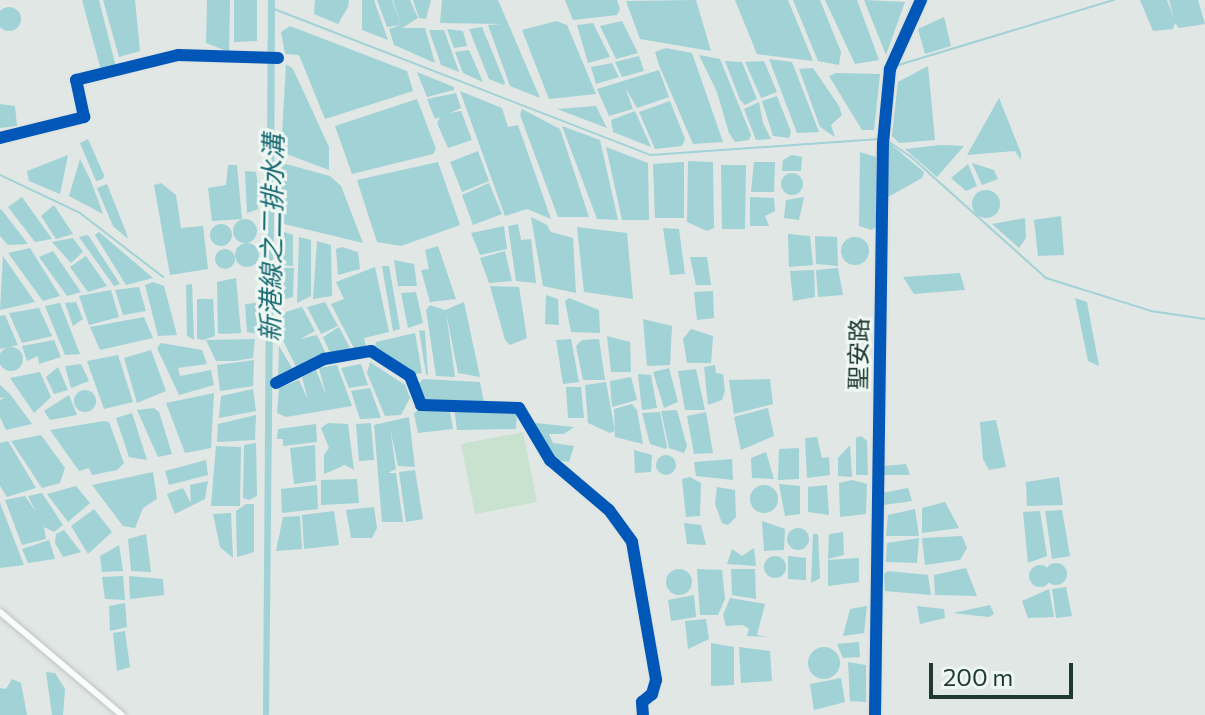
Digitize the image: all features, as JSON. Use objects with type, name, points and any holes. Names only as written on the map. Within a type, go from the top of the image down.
[{"type":"street","name":"聖安路","points":[[875,715],[883,143],[890,69],[921,0]]},
{"type":"street","points":[[0,138],[84,117],[76,80],[178,55],[278,58]]},
{"type":"street","points":[[276,383],[324,359],[371,351],[410,376],[421,405],[519,408],[550,460],[609,510],[632,542],[656,680],[652,694],[642,702],[643,715]]},
{"type":"street","points":[[0,612],[122,715]]},
{"type":"street","points":[[0,624],[7,618]]},
{"type":"green space","points":[[523,432],[537,502],[475,514],[461,444]]},
{"type":"water","points":[[82,0],[99,0],[117,71],[102,74]]},
{"type":"water","points":[[103,0],[135,0],[140,51],[119,57]]},
{"type":"water","points":[[207,0],[230,0],[229,52],[206,43]]},
{"type":"water","points":[[234,0],[257,0],[257,41],[234,42]]},
{"type":"water","name":"新港線之二排水溝","points":[[268,0],[275,0],[274,216],[269,715],[263,715]]},
{"type":"water","points":[[315,0],[349,0],[338,24],[314,14]]},
{"type":"water","points":[[362,0],[374,0],[388,40],[362,30]]},
{"type":"water","points":[[377,0],[392,0],[401,25],[387,27]]},
{"type":"water","points":[[393,0],[410,0],[418,18],[402,28],[425,28],[435,63],[394,45],[389,29],[401,25]]},
{"type":"water","points":[[413,0],[431,0],[426,19],[419,18]]},
{"type":"water","points":[[442,0],[498,0],[540,98],[510,86],[488,25],[502,24],[440,23]]},
{"type":"water","points":[[565,0],[617,0],[620,9],[617,15],[573,20]]},
{"type":"water","points":[[696,0],[711,51],[640,39],[626,1]]},
{"type":"water","points":[[735,0],[788,0],[813,61],[757,54]]},
{"type":"water","points":[[793,0],[820,0],[841,52],[839,65],[818,61]]},
{"type":"water","points":[[825,0],[857,0],[879,60],[855,64]]},
{"type":"water","points":[[864,0],[905,2],[886,55]]},
{"type":"water","points":[[1140,0],[1167,0],[1174,19],[1169,0],[1198,0],[1205,24],[1179,28],[1175,23],[1173,29],[1153,31]]},
{"type":"water","points":[[9,7],[17,11],[21,19],[17,27],[9,31],[1,27],[-3,19],[1,11]]},
{"type":"water","points":[[944,17],[951,46],[925,54],[918,29]]},
{"type":"water","points":[[556,21],[567,25],[596,94],[549,99],[522,30]]},
{"type":"water","points":[[622,21],[638,53],[616,59],[600,26]]},
{"type":"water","points":[[593,23],[610,57],[588,63],[577,25]]},
{"type":"water","points":[[290,26],[407,71],[413,91],[325,119],[299,55],[285,54],[281,32]]},
{"type":"water","points":[[482,27],[504,85],[489,79],[469,29]]},
{"type":"water","points":[[447,29],[463,31],[467,46],[454,48]]},
{"type":"water","points":[[429,30],[444,30],[459,72],[441,65]]},
{"type":"water","points":[[666,48],[692,53],[723,142],[693,144],[655,52]]},
{"type":"water","points":[[469,50],[483,82],[463,73],[455,52]]},
{"type":"water","points":[[699,55],[720,59],[751,135],[749,140],[735,142],[729,133],[717,92]]},
{"type":"water","points":[[639,56],[644,71],[622,77],[615,62]]},
{"type":"water","points":[[769,59],[792,62],[819,132],[797,133]]},
{"type":"water","points":[[725,61],[742,62],[757,99],[745,105],[740,100]]},
{"type":"water","points":[[764,61],[777,92],[761,98],[745,62]]},
{"type":"water","points":[[612,63],[619,77],[596,84],[591,67]]},
{"type":"water","points":[[286,64],[293,69],[329,147],[329,170],[281,152]]},
{"type":"water","points":[[928,66],[935,140],[899,143],[892,136],[898,82]]},
{"type":"water","points":[[813,68],[842,115],[831,125],[835,137],[820,127],[799,69]]},
{"type":"water","points":[[659,70],[669,97],[637,108],[625,87],[633,109],[609,116],[597,89]]},
{"type":"water","points":[[417,72],[454,87],[454,90],[427,97]]},
{"type":"water","points":[[836,73],[880,74],[874,130],[862,130],[829,76]]},
{"type":"water","points":[[460,91],[502,108],[508,127],[518,125],[551,219],[527,209],[505,216]]},
{"type":"water","points":[[456,93],[461,108],[450,113],[461,111],[472,140],[448,148],[437,123],[440,117],[435,119],[427,99]]},
{"type":"water","points":[[777,96],[791,132],[789,138],[773,136],[762,101]]},
{"type":"water","points":[[999,98],[1021,160],[1015,151],[967,155]]},
{"type":"water","points":[[417,99],[436,149],[433,154],[352,174],[335,126]]},
{"type":"water","points":[[670,101],[685,139],[682,146],[655,149],[639,112]]},
{"type":"water","points":[[759,102],[763,123],[771,139],[756,140],[744,109]]},
{"type":"water","points":[[0,104],[15,106],[17,126],[0,128]]},
{"type":"water","points":[[596,106],[607,128],[557,109]]},
{"type":"water","points":[[522,109],[560,129],[589,217],[558,217],[520,115]]},
{"type":"water","points":[[635,111],[651,147],[613,132],[611,120]]},
{"type":"water","points":[[562,126],[600,140],[618,220],[597,219]]},
{"type":"water","points":[[88,139],[104,175],[103,179],[96,181],[80,143]]},
{"type":"water","points":[[889,143],[924,172],[922,178],[888,197]]},
{"type":"water","points":[[964,146],[937,177],[905,149]]},
{"type":"water","points":[[606,147],[648,163],[649,220],[622,220]]},
{"type":"water","points":[[478,151],[489,181],[462,192],[450,162]]},
{"type":"water","points":[[860,152],[876,157],[876,227],[872,230],[859,226]]},
{"type":"water","points":[[68,155],[60,194],[29,181],[27,171]]},
{"type":"water","points":[[792,155],[802,157],[801,171],[782,171],[783,160]]},
{"type":"water","points":[[80,159],[91,181],[103,214],[69,196]]},
{"type":"water","points":[[688,161],[713,162],[714,228],[707,231],[687,222]]},
{"type":"water","points":[[438,162],[460,225],[401,246],[377,242],[357,180]]},
{"type":"water","points":[[684,162],[684,218],[655,218],[653,164]]},
{"type":"water","points":[[754,162],[775,162],[774,192],[751,192]]},
{"type":"water","points":[[972,163],[994,170],[998,179],[982,185]]},
{"type":"water","points":[[286,164],[330,176],[341,186],[363,243],[280,223],[281,167]]},
{"type":"water","points":[[968,164],[977,186],[966,191],[951,178]]},
{"type":"water","points":[[228,165],[237,165],[242,219],[212,221],[208,188],[226,185]]},
{"type":"water","points":[[721,165],[746,165],[745,229],[722,229]]},
{"type":"water","points":[[245,171],[256,172],[258,187],[258,209],[247,213]]},
{"type":"water","points":[[792,173],[800,176],[803,184],[800,192],[792,195],[784,192],[781,184],[784,176]]},
{"type":"water","points":[[161,183],[176,195],[181,228],[203,226],[208,269],[170,275],[154,185]]},
{"type":"water","points":[[489,183],[502,214],[473,225],[462,195]]},
{"type":"water","points":[[107,184],[128,239],[113,226],[97,188]]},
{"type":"water","points":[[986,190],[996,194],[1000,204],[996,214],[986,218],[976,214],[972,204],[976,194]]},
{"type":"water","points":[[22,197],[52,239],[35,242],[8,207]]},
{"type":"water","points":[[750,197],[774,198],[775,211],[765,216],[769,226],[750,226]]},
{"type":"water","points":[[804,197],[799,220],[784,218],[786,200]]},
{"type":"water","points":[[54,205],[73,234],[56,239],[41,216]]},
{"type":"water","points":[[0,210],[28,244],[8,245],[0,236]]},
{"type":"water","points":[[1061,216],[1064,255],[1038,256],[1034,220]]},
{"type":"water","points":[[531,217],[547,225],[551,232],[573,238],[576,293],[543,286]]},
{"type":"water","points":[[1025,218],[1026,238],[1019,248],[992,224]]},
{"type":"water","points":[[245,219],[254,222],[257,231],[254,240],[245,243],[236,240],[233,231],[236,222]]},
{"type":"water","points":[[221,224],[229,227],[232,235],[229,243],[221,246],[213,243],[210,235],[213,227]]},
{"type":"water","points":[[518,224],[521,240],[531,239],[536,283],[516,281],[508,226]]},
{"type":"water","points":[[504,226],[507,249],[480,255],[471,233]]},
{"type":"water","points":[[577,227],[627,233],[633,299],[584,292]]},
{"type":"water","points":[[663,228],[679,229],[685,274],[670,275]]},
{"type":"water","points":[[99,232],[153,278],[126,285],[95,235]]},
{"type":"water","points":[[284,232],[293,235],[293,266],[280,265]]},
{"type":"water","points":[[788,234],[810,236],[813,265],[789,267]]},
{"type":"water","points":[[88,235],[120,284],[114,286],[79,237]]},
{"type":"water","points":[[815,236],[837,237],[838,266],[816,264]]},
{"type":"water","points":[[299,237],[311,240],[311,296],[297,303]]},
{"type":"water","points":[[855,237],[865,241],[869,251],[865,261],[855,265],[845,261],[841,251],[845,241]]},
{"type":"water","points":[[73,238],[83,252],[71,263],[52,242]]},
{"type":"water","points":[[317,241],[331,245],[332,296],[313,299]]},
{"type":"water","points":[[247,243],[255,247],[259,255],[255,263],[247,267],[239,263],[235,255],[239,247]]},
{"type":"water","points":[[438,246],[456,299],[430,302],[421,270],[429,269],[425,250]]},
{"type":"water","points":[[342,247],[358,252],[360,269],[338,275],[336,249]]},
{"type":"water","points":[[30,248],[60,296],[43,301],[8,253]]},
{"type":"water","points":[[221,249],[229,249],[235,259],[229,269],[221,269],[215,263],[215,255]]},
{"type":"water","points":[[53,251],[81,292],[67,296],[39,257]]},
{"type":"water","points":[[505,251],[512,281],[489,283],[480,258]]},
{"type":"water","points":[[3,256],[35,302],[0,310]]},
{"type":"water","points":[[86,256],[107,286],[88,292],[70,267]]},
{"type":"water","points":[[690,257],[707,257],[711,285],[696,285]]},
{"type":"water","points":[[394,260],[414,264],[417,286],[398,286]]},
{"type":"water","points":[[382,266],[389,266],[400,329],[393,331]]},
{"type":"water","points":[[375,267],[389,332],[364,338],[367,351],[357,354],[331,304],[344,299],[336,282]]},
{"type":"water","points":[[280,268],[294,268],[293,297],[282,300]]},
{"type":"water","points":[[838,268],[843,295],[818,297],[816,270]]},
{"type":"water","points":[[814,270],[815,297],[793,301],[790,271]]},
{"type":"water","points":[[960,273],[965,290],[914,294],[903,277]]},
{"type":"water","points":[[236,278],[241,333],[218,333],[217,282]]},
{"type":"water","points":[[153,282],[164,286],[177,335],[158,336],[145,285]]},
{"type":"water","points":[[192,284],[194,340],[187,336],[186,285]]},
{"type":"water","points":[[490,286],[519,287],[527,338],[510,345],[505,340]]},
{"type":"water","points":[[139,287],[146,311],[123,315],[115,290]]},
{"type":"water","points":[[111,290],[119,317],[89,325],[79,296]]},
{"type":"water","points":[[713,291],[714,318],[697,320],[694,292]]},
{"type":"water","points":[[416,292],[423,323],[408,328],[401,293]]},
{"type":"water","points":[[546,295],[558,299],[559,325],[545,324]]},
{"type":"water","points":[[569,298],[599,310],[600,333],[571,332],[565,301]]},
{"type":"water","points":[[1075,298],[1087,302],[1099,366],[1088,361]]},
{"type":"water","points":[[197,299],[213,299],[215,336],[203,340],[197,339]]},
{"type":"water","points":[[76,302],[83,319],[73,326],[65,303]]},
{"type":"water","points":[[325,302],[338,326],[321,334],[307,307]]},
{"type":"water","points":[[464,302],[480,377],[458,373],[446,312],[455,377],[436,376],[426,310],[430,305],[445,310]]},
{"type":"water","points":[[60,303],[80,354],[65,355],[45,306]]},
{"type":"water","points":[[256,303],[257,334],[247,332],[245,304]]},
{"type":"water","points":[[302,307],[315,331],[300,339],[317,335],[327,356],[298,370],[278,331],[279,314]]},
{"type":"water","points":[[39,308],[52,336],[22,343],[9,313]]},
{"type":"water","points":[[5,315],[18,345],[0,349],[0,316]]},
{"type":"water","points":[[144,317],[153,338],[100,350],[90,327]]},
{"type":"water","points":[[643,319],[672,326],[670,365],[647,366]]},
{"type":"water","points":[[339,327],[351,350],[349,355],[332,357],[323,337]]},
{"type":"water","points":[[691,329],[713,336],[711,363],[687,363],[683,339]]},
{"type":"water","points":[[419,330],[425,331],[428,376],[426,374]]},
{"type":"water","points":[[415,333],[422,373],[411,375],[374,351],[376,342]]},
{"type":"water","points":[[607,336],[630,342],[631,372],[611,372]]},
{"type":"water","points":[[255,339],[253,358],[235,361],[216,361],[206,340]]},
{"type":"water","points":[[571,339],[579,382],[563,384],[556,340]]},
{"type":"water","points":[[599,339],[605,380],[583,380],[576,346],[582,340]]},
{"type":"water","points":[[54,340],[61,357],[39,364],[38,356],[27,361],[22,346]]},
{"type":"water","points":[[161,343],[202,350],[207,364],[178,368],[180,376],[211,370],[214,385],[179,395],[157,348]]},
{"type":"water","points":[[279,346],[295,373],[281,380],[278,379]]},
{"type":"water","points":[[11,347],[19,351],[23,359],[19,367],[11,371],[3,367],[-1,359],[3,351]]},
{"type":"water","points":[[151,350],[166,391],[137,403],[124,358]]},
{"type":"water","points":[[118,355],[133,402],[104,409],[87,361]]},
{"type":"water","points":[[254,360],[253,386],[220,391],[217,365]]},
{"type":"water","points":[[370,362],[405,385],[410,398],[401,415],[385,416],[367,373]]},
{"type":"water","points":[[81,364],[89,381],[71,388],[65,366]]},
{"type":"water","points":[[361,364],[368,385],[349,388],[341,368]]},
{"type":"water","points":[[337,365],[352,406],[286,417],[277,413],[279,388],[299,380],[308,400],[302,377],[316,370],[326,395],[319,368]]},
{"type":"water","points":[[715,365],[716,373],[723,374],[725,391],[722,400],[708,405],[704,367]]},
{"type":"water","points":[[58,367],[68,390],[54,394],[46,377]]},
{"type":"water","points":[[669,368],[678,402],[664,408],[653,372]]},
{"type":"water","points":[[696,369],[705,410],[685,410],[678,371]]},
{"type":"water","points":[[40,372],[51,397],[34,413],[10,378]]},
{"type":"water","points":[[638,374],[651,375],[657,408],[642,410]]},
{"type":"water","points":[[631,377],[637,400],[612,407],[610,381]]},
{"type":"water","points":[[423,379],[480,382],[484,403],[426,401],[417,386]]},
{"type":"water","points":[[770,379],[773,404],[734,414],[729,380]]},
{"type":"water","points":[[606,382],[615,431],[610,433],[588,423],[585,385]]},
{"type":"water","points":[[0,385],[32,424],[6,430],[0,417],[0,400],[5,397],[0,398]]},
{"type":"water","points":[[566,387],[581,387],[584,418],[568,418]]},
{"type":"water","points":[[370,388],[381,418],[360,419],[351,391]]},
{"type":"water","points":[[253,389],[256,411],[219,418],[221,396]]},
{"type":"water","points":[[85,390],[93,393],[96,401],[93,409],[85,412],[77,409],[74,401],[77,393]]},
{"type":"water","points":[[214,393],[211,448],[185,453],[166,403]]},
{"type":"water","points":[[69,395],[77,415],[50,420],[44,411]]},
{"type":"water","points":[[632,404],[637,410],[643,444],[615,437],[614,409]]},
{"type":"water","points":[[421,405],[449,407],[453,429],[418,433],[414,414]]},
{"type":"water","points":[[154,408],[159,412],[172,454],[158,457],[137,410]]},
{"type":"water","points":[[454,408],[517,410],[516,429],[457,430]]},
{"type":"water","points":[[768,408],[774,436],[741,450],[734,417]]},
{"type":"water","points":[[677,410],[687,446],[684,453],[669,448],[661,411]]},
{"type":"water","points":[[660,412],[666,449],[650,444],[642,413]]},
{"type":"water","points":[[706,412],[713,453],[694,454],[687,416]]},
{"type":"water","points":[[132,413],[147,460],[129,457],[116,418]]},
{"type":"water","points":[[256,415],[255,440],[217,442],[218,424]]},
{"type":"water","points":[[409,417],[415,467],[398,466],[390,428],[396,469],[388,473],[396,473],[403,522],[382,522],[374,425]]},
{"type":"water","points":[[996,420],[1006,467],[989,470],[983,459],[980,422]]},
{"type":"water","points":[[109,422],[124,463],[117,470],[92,475],[89,468],[79,471],[50,430]]},
{"type":"water","points":[[328,423],[348,424],[354,470],[345,465],[324,474],[324,455],[329,448],[321,428]]},
{"type":"water","points":[[371,423],[374,460],[359,461],[356,424]]},
{"type":"water","points":[[535,423],[574,427],[564,434],[549,434],[553,443],[574,446],[569,462],[556,460]]},
{"type":"water","points":[[316,424],[317,442],[283,446],[283,439],[277,439],[278,429]]},
{"type":"water","points":[[41,435],[65,468],[60,483],[42,488],[11,441]]},
{"type":"water","points":[[861,436],[867,441],[868,475],[856,475],[856,438]]},
{"type":"water","points":[[817,437],[822,458],[829,457],[830,475],[807,478],[805,438]]},
{"type":"water","points":[[8,441],[36,488],[7,497],[0,486],[0,443]]},
{"type":"water","points":[[256,443],[257,496],[249,500],[243,498],[244,445]]},
{"type":"water","points":[[315,445],[316,481],[294,484],[290,448]]},
{"type":"water","points":[[850,445],[852,477],[838,476],[838,458]]},
{"type":"water","points":[[216,446],[241,447],[240,506],[211,506]]},
{"type":"water","points":[[799,448],[799,479],[778,480],[779,449]]},
{"type":"water","points":[[634,450],[652,455],[651,472],[635,473]]},
{"type":"water","points":[[766,452],[774,479],[752,478],[751,458]]},
{"type":"water","points":[[666,455],[673,458],[676,465],[673,472],[666,475],[659,472],[656,465],[659,458]]},
{"type":"water","points":[[732,459],[733,480],[696,476],[694,462]]},
{"type":"water","points":[[206,460],[208,475],[169,485],[165,471]]},
{"type":"water","points":[[906,464],[910,475],[884,475],[884,466]]},
{"type":"water","points":[[415,470],[423,519],[406,522],[399,472]]},
{"type":"water","points":[[153,472],[157,499],[143,508],[135,528],[123,526],[92,485]]},
{"type":"water","points":[[690,477],[701,483],[700,516],[686,517],[682,479]]},
{"type":"water","points":[[1059,477],[1063,505],[1027,506],[1026,482]]},
{"type":"water","points":[[357,479],[359,503],[321,505],[321,480]]},
{"type":"water","points":[[852,480],[867,484],[866,514],[840,517],[839,483]]},
{"type":"water","points":[[208,481],[205,499],[175,514],[167,494],[183,488],[191,503],[190,485]]},
{"type":"water","points":[[779,484],[800,486],[800,514],[785,516]]},
{"type":"water","points":[[317,485],[318,509],[282,513],[281,489]]},
{"type":"water","points":[[764,485],[774,489],[778,499],[774,509],[764,513],[754,509],[750,499],[754,489]]},
{"type":"water","points":[[827,485],[829,515],[808,512],[808,487]]},
{"type":"water","points":[[76,486],[90,503],[68,522],[47,494]]},
{"type":"water","points":[[717,487],[735,490],[736,517],[728,525],[722,523],[715,504]]},
{"type":"water","points":[[908,488],[912,501],[884,505],[882,493]]},
{"type":"water","points":[[42,493],[63,525],[54,532],[44,527],[46,539],[22,545],[5,500],[25,496],[36,512],[28,496]]},
{"type":"water","points":[[945,502],[959,528],[922,533],[922,508]]},
{"type":"water","points":[[0,503],[24,565],[0,568]]},
{"type":"water","points":[[246,504],[254,504],[254,552],[237,557],[236,511]]},
{"type":"water","points":[[374,507],[377,528],[372,538],[351,538],[346,510]]},
{"type":"water","points":[[94,509],[112,532],[88,554],[71,526]]},
{"type":"water","points":[[915,509],[919,536],[886,536],[888,515]]},
{"type":"water","points":[[1062,510],[1070,556],[1052,559],[1045,511]]},
{"type":"water","points":[[334,511],[339,545],[304,549],[302,515]]},
{"type":"water","points":[[1040,511],[1047,556],[1028,563],[1023,512]]},
{"type":"water","points":[[231,513],[233,558],[220,547],[213,514]]},
{"type":"water","points":[[300,516],[302,549],[276,551],[283,517]]},
{"type":"water","points":[[762,521],[785,529],[784,550],[764,551]]},
{"type":"water","points":[[684,523],[701,525],[706,545],[687,544]]},
{"type":"water","points":[[798,528],[806,531],[809,539],[806,547],[798,550],[790,547],[787,539],[790,531]]},
{"type":"water","points":[[64,530],[81,552],[63,557],[55,543],[56,534]]},
{"type":"water","points":[[843,532],[844,555],[828,559],[829,534]]},
{"type":"water","points":[[146,534],[151,572],[131,571],[128,539]]},
{"type":"water","points":[[813,534],[818,534],[820,578],[811,583]]},
{"type":"water","points":[[962,536],[967,548],[960,560],[925,565],[922,538]]},
{"type":"water","points":[[919,538],[917,563],[886,562],[887,543]]},
{"type":"water","points":[[49,540],[55,559],[28,563],[22,549]]},
{"type":"water","points":[[119,545],[123,571],[102,572],[100,556]]},
{"type":"water","points":[[754,548],[756,566],[727,564],[732,549],[742,556]]},
{"type":"water","points":[[775,556],[783,559],[786,567],[783,575],[775,578],[767,575],[764,567],[767,559]]},
{"type":"water","points":[[788,556],[806,558],[806,580],[788,579]]},
{"type":"water","points":[[859,558],[859,582],[828,586],[828,560]]},
{"type":"water","points":[[1056,563],[1064,566],[1067,574],[1064,582],[1056,585],[1048,582],[1045,574],[1048,566]]},
{"type":"water","points":[[1036,565],[1044,565],[1051,576],[1044,587],[1036,587],[1029,580],[1029,572]]},
{"type":"water","points":[[966,568],[977,596],[935,595],[934,575]]},
{"type":"water","points":[[679,569],[688,573],[692,582],[688,591],[679,595],[670,591],[666,582],[670,573]]},
{"type":"water","points":[[697,569],[722,570],[725,599],[718,615],[700,615]]},
{"type":"water","points":[[731,569],[755,569],[756,599],[732,595]]},
{"type":"water","points":[[888,571],[928,575],[931,595],[885,591],[884,574]]},
{"type":"water","points":[[123,576],[125,600],[105,599],[102,577]]},
{"type":"water","points":[[129,576],[163,579],[164,595],[130,599]]},
{"type":"water","points":[[1066,587],[1072,616],[1056,618],[1052,589]]},
{"type":"water","points":[[1049,589],[1054,617],[1028,618],[1022,601]]},
{"type":"water","points":[[694,595],[696,617],[671,621],[668,600]]},
{"type":"water","points":[[730,598],[765,604],[757,635],[767,637],[747,636],[749,629],[743,625],[726,626],[723,615]]},
{"type":"water","points":[[125,603],[127,627],[110,631],[109,606]]},
{"type":"water","points":[[990,605],[994,614],[989,617],[953,613]]},
{"type":"water","points":[[867,606],[864,633],[843,636],[850,609]]},
{"type":"water","points":[[917,606],[944,609],[945,618],[920,624]]},
{"type":"water","points":[[706,619],[709,639],[688,649],[685,621]]},
{"type":"water","points":[[125,631],[130,667],[117,671],[113,633]]},
{"type":"water","points":[[859,642],[860,657],[843,658],[837,644]]},
{"type":"water","points":[[711,643],[734,647],[734,685],[711,686]]},
{"type":"water","points":[[739,647],[770,651],[772,681],[741,683]]},
{"type":"water","points":[[824,647],[835,652],[840,663],[835,674],[824,679],[813,674],[808,663],[813,652]]},
{"type":"water","points":[[848,662],[866,665],[866,702],[850,701]]},
{"type":"water","points":[[46,672],[55,673],[65,689],[63,715],[52,715]]},
{"type":"water","points":[[841,678],[845,702],[814,710],[810,684]]},
{"type":"water","points":[[12,679],[21,683],[27,715],[0,715],[0,688],[6,689]]},
{"type":"waterway","points":[[895,66],[1114,0]]},
{"type":"waterway","points":[[274,9],[651,155],[879,139]]},
{"type":"waterway","points":[[886,140],[910,156],[1046,278],[1151,311],[1205,319]]},
{"type":"waterway","points":[[0,175],[80,213],[163,277]]},
{"type":"cycle path","points":[[875,715],[883,143],[890,69],[921,0]]},
{"type":"cycle path","points":[[0,138],[84,117],[76,80],[178,55],[278,58]]},
{"type":"cycle path","points":[[276,383],[324,359],[371,351],[410,376],[421,405],[519,408],[550,460],[609,510],[632,542],[656,680],[652,694],[642,702],[643,715]]}]
